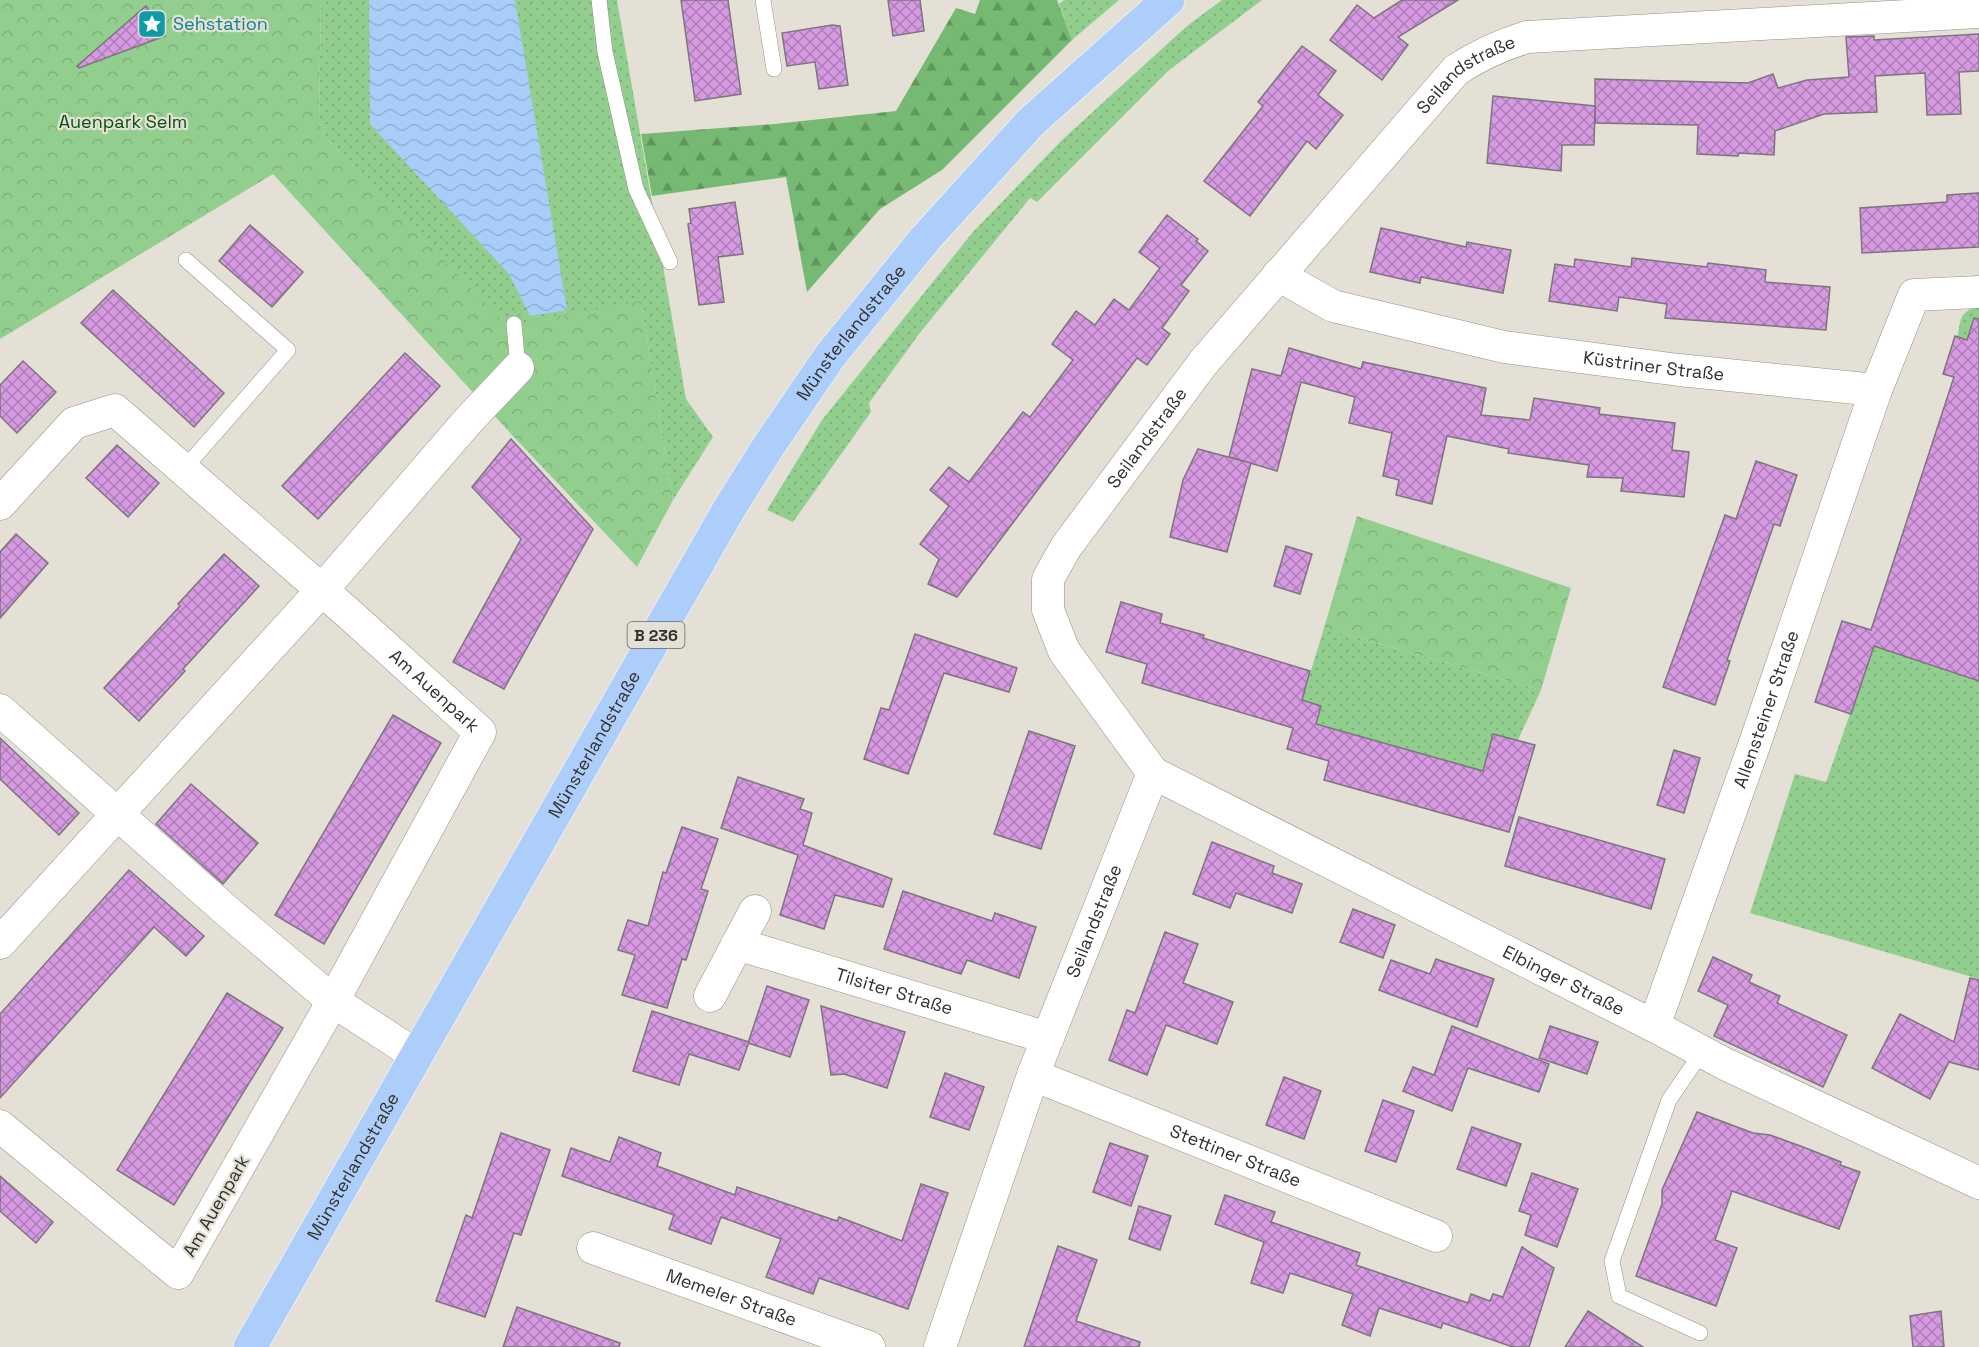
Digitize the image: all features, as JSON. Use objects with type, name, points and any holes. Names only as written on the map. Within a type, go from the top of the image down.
[{"type":"main road","name":"Münsterlandstraße","points":[[250,1347],[729,509],[766,450],[830,356],[925,239],[1031,122],[1167,0]]},
{"type":"street","name":"Seilandstraße","points":[[940,1347],[1033,1075],[1153,773],[1064,651],[1048,610],[1048,579],[1066,547],[1203,363],[1456,70],[1477,56],[1503,44],[1527,37],[1979,12]]},
{"type":"street","name":"Küstriner Straße","points":[[1278,275],[1333,306],[1504,346],[1679,370],[1876,390]]},
{"type":"street","points":[[1876,390],[1914,295],[1979,292]]},
{"type":"street","points":[[0,943],[322,590],[467,422],[518,368]]},
{"type":"street","name":"Allensteiner Straße","points":[[1654,1026],[1756,740],[1876,390]]},
{"type":"street","name":"Am Auenpark","points":[[0,504],[74,423],[115,410],[322,590],[480,732],[333,1001],[178,1273],[0,1126]]},
{"type":"street","points":[[0,710],[228,912],[333,1001],[416,1055]]},
{"type":"street","name":"Elbinger Straße","points":[[1153,773],[1702,1052],[1979,1182]]},
{"type":"street","points":[[710,996],[754,911]]},
{"type":"street","name":"Tilsiter Straße","points":[[737,945],[1048,1038]]},
{"type":"street","name":"Stettiner Straße","points":[[1033,1075],[1436,1236]]},
{"type":"street","name":"Memeler Straße","points":[[593,1248],[869,1347]]},
{"type":"lane","points":[[599,0],[605,52],[636,189],[669,262]]},
{"type":"lane","points":[[763,0],[774,69]]},
{"type":"lane","points":[[183,470],[288,350],[186,260]]},
{"type":"lane","points":[[514,324],[518,368]]},
{"type":"lane","points":[[1700,1333],[1619,1296],[1612,1261],[1668,1100],[1702,1052]]},
{"type":"green space","name":"Auenpark Selm","points":[[0,0],[321,0],[319,122],[326,138],[507,326],[641,301],[673,500],[637,567],[512,435],[273,174],[0,339]]},
{"type":"green space","points":[[321,0],[617,0],[686,399],[713,437],[673,500],[641,302],[507,327],[326,138],[319,122]]},
{"type":"green space","points":[[980,0],[1057,0],[1072,40],[942,170],[880,209],[807,292],[786,177],[652,196],[641,134],[774,124],[896,111],[956,8],[975,14]]},
{"type":"green space","points":[[1064,0],[1119,0],[1072,40],[1059,4]]},
{"type":"green space","points":[[1222,0],[1262,0],[1168,71],[1037,202],[1030,198],[919,334],[869,403],[871,412],[793,522],[767,510],[822,420],[973,232],[1062,140],[1187,26]]},
{"type":"green space","points":[[1979,306],[1979,344],[1957,337],[1961,319],[1965,313]]},
{"type":"green space","points":[[1357,516],[1571,588],[1541,690],[1324,628]]},
{"type":"green space","points":[[1324,628],[1541,690],[1518,740],[1493,734],[1485,772],[1316,724],[1321,706],[1302,700]]},
{"type":"green space","points":[[1874,646],[1979,681],[1979,979],[1750,913],[1795,774],[1826,782]]},
{"type":"water","points":[[369,0],[515,0],[567,310],[530,316],[509,274],[370,124]]},
{"type":"building","points":[[681,0],[728,0],[741,94],[695,101]]},
{"type":"building","points":[[888,0],[920,0],[924,31],[893,36]]},
{"type":"building","points":[[1402,0],[1458,0],[1398,37],[1408,45],[1382,80],[1330,40],[1357,5],[1374,18]]},
{"type":"building","points":[[146,6],[165,36],[79,68],[77,66]]},
{"type":"building","points":[[832,25],[840,26],[848,85],[819,89],[815,62],[787,66],[782,33]]},
{"type":"building","points":[[1979,34],[1979,71],[1959,72],[1961,114],[1927,115],[1925,73],[1875,76],[1877,112],[1824,114],[1775,131],[1774,155],[1697,154],[1698,125],[1595,123],[1595,79],[1748,83],[1773,74],[1778,88],[1807,80],[1849,77],[1846,37],[1874,36],[1874,40]]},
{"type":"building","points":[[1302,46],[1336,71],[1318,95],[1343,115],[1316,149],[1307,141],[1250,216],[1204,181],[1263,106],[1258,102]]},
{"type":"building","points":[[1493,96],[1595,106],[1594,145],[1562,145],[1561,171],[1487,163]]},
{"type":"building","points":[[1979,193],[1979,247],[1862,253],[1860,208],[1947,202],[1947,195]]},
{"type":"building","points":[[735,202],[743,254],[718,257],[724,302],[699,305],[688,224],[691,223],[689,209]]},
{"type":"building","points":[[1167,215],[1198,239],[1196,241],[1208,251],[1181,285],[1189,291],[1162,328],[1170,334],[1147,365],[1137,358],[957,597],[928,584],[939,559],[920,544],[949,506],[930,490],[949,467],[969,482],[1023,412],[1030,417],[1073,360],[1052,344],[1076,311],[1095,325],[1114,299],[1129,310],[1160,268],[1139,252]]},
{"type":"building","points":[[250,225],[303,272],[272,307],[219,261]]},
{"type":"building","points":[[1381,228],[1466,247],[1467,242],[1511,250],[1503,293],[1421,277],[1420,283],[1370,272]]},
{"type":"building","points":[[1632,258],[1707,267],[1708,263],[1766,270],[1765,282],[1830,287],[1826,330],[1665,318],[1667,304],[1619,297],[1617,311],[1549,301],[1555,264],[1574,267],[1575,259],[1631,267]]},
{"type":"building","points":[[113,290],[224,393],[194,427],[81,323]]},
{"type":"building","points":[[1974,318],[1979,319],[1979,681],[1874,646],[1851,714],[1815,702],[1842,621],[1871,630],[1954,377],[1943,374],[1955,336],[1967,340]]},
{"type":"building","points":[[1289,348],[1361,369],[1363,362],[1486,388],[1481,415],[1530,420],[1534,398],[1600,408],[1599,414],[1675,423],[1672,450],[1689,452],[1684,497],[1621,491],[1623,478],[1587,477],[1589,465],[1508,453],[1509,449],[1447,436],[1432,504],[1396,495],[1399,480],[1383,476],[1392,433],[1349,423],[1355,397],[1301,382],[1277,471],[1229,457],[1252,369],[1281,376]]},
{"type":"building","points":[[405,353],[440,386],[318,519],[282,486]]},
{"type":"building","points":[[23,361],[56,392],[17,433],[0,416],[0,385]]},
{"type":"building","points":[[511,439],[593,529],[504,689],[453,662],[521,539],[472,487]]},
{"type":"building","points":[[117,445],[159,483],[128,517],[86,478]]},
{"type":"building","points":[[1198,449],[1251,463],[1227,552],[1170,537],[1183,480]]},
{"type":"building","points":[[1756,461],[1797,475],[1780,526],[1774,524],[1727,660],[1730,661],[1715,705],[1663,687],[1725,515],[1736,519]]},
{"type":"building","points":[[16,534],[48,563],[0,618],[0,552]]},
{"type":"building","points":[[1286,546],[1312,554],[1300,594],[1274,586]]},
{"type":"building","points":[[224,554],[259,586],[139,721],[104,688],[180,606],[178,604]]},
{"type":"building","points":[[1121,602],[1162,614],[1160,623],[1204,635],[1203,638],[1310,671],[1302,700],[1321,706],[1316,724],[1483,771],[1493,734],[1535,745],[1509,832],[1324,780],[1329,761],[1287,749],[1293,728],[1142,683],[1147,664],[1106,652]]},
{"type":"building","points":[[915,634],[1017,668],[1009,692],[944,673],[908,774],[864,759],[881,708],[889,710]]},
{"type":"building","points":[[393,715],[441,743],[324,944],[275,915]]},
{"type":"building","points":[[1029,731],[1075,746],[1041,849],[994,834]]},
{"type":"building","points":[[0,738],[79,813],[59,835],[0,779]]},
{"type":"building","points":[[1674,750],[1700,758],[1684,813],[1657,805]]},
{"type":"building","points":[[738,777],[804,799],[800,809],[812,813],[803,845],[892,879],[883,907],[835,895],[824,929],[780,915],[798,855],[721,828]]},
{"type":"building","points":[[191,784],[258,843],[223,884],[156,824]]},
{"type":"building","points":[[1519,817],[1665,859],[1651,909],[1505,866]]},
{"type":"building","points":[[682,827],[718,839],[701,889],[708,891],[686,960],[682,959],[667,1008],[622,995],[635,955],[618,950],[628,920],[648,926],[663,872],[666,873]]},
{"type":"building","points":[[1212,842],[1274,866],[1272,873],[1302,884],[1292,913],[1236,893],[1230,908],[1193,894]]},
{"type":"building","points":[[129,870],[204,936],[186,956],[154,927],[0,1098],[0,1014]]},
{"type":"building","points":[[903,891],[992,921],[995,913],[1036,927],[1019,978],[967,960],[961,974],[884,949]]},
{"type":"building","points":[[1353,909],[1395,925],[1383,958],[1340,942]]},
{"type":"building","points":[[1165,932],[1198,944],[1183,983],[1233,1002],[1217,1044],[1166,1025],[1147,1075],[1109,1060],[1127,1010],[1135,1013]]},
{"type":"building","points":[[1713,957],[1752,975],[1749,982],[1780,996],[1777,1003],[1847,1035],[1823,1087],[1714,1036],[1728,1005],[1698,991]]},
{"type":"building","points":[[1436,959],[1494,979],[1477,1027],[1379,990],[1391,960],[1430,974]]},
{"type":"building","points":[[1970,978],[1979,980],[1979,1070],[1949,1062],[1930,1099],[1872,1068],[1900,1014],[1954,1042]]},
{"type":"building","points":[[767,986],[809,1000],[790,1057],[748,1043]]},
{"type":"building","points":[[227,993],[283,1028],[174,1205],[117,1170]]},
{"type":"building","points":[[821,1006],[905,1032],[887,1088],[844,1074],[831,1075]]},
{"type":"building","points":[[652,1011],[749,1042],[739,1070],[689,1054],[679,1085],[633,1071]]},
{"type":"building","points":[[1452,1026],[1549,1064],[1539,1092],[1468,1068],[1452,1111],[1403,1091],[1413,1067],[1434,1075]]},
{"type":"building","points":[[1550,1026],[1598,1042],[1587,1074],[1539,1058]]},
{"type":"building","points":[[945,1073],[984,1087],[969,1130],[930,1117]]},
{"type":"building","points":[[1284,1077],[1321,1091],[1304,1139],[1266,1125]]},
{"type":"building","points":[[1383,1100],[1414,1111],[1396,1162],[1365,1151]]},
{"type":"building","points":[[1697,1112],[1753,1133],[1770,1135],[1803,1147],[1860,1172],[1839,1229],[1732,1191],[1715,1240],[1737,1248],[1716,1306],[1636,1276],[1662,1204],[1662,1190]]},
{"type":"building","points":[[1472,1127],[1521,1144],[1506,1186],[1457,1169]]},
{"type":"building","points":[[501,1133],[550,1150],[521,1235],[514,1233],[485,1317],[436,1301],[466,1215],[472,1218]]},
{"type":"building","points":[[619,1137],[661,1153],[657,1166],[735,1195],[737,1187],[837,1221],[839,1217],[902,1241],[921,1184],[948,1193],[908,1309],[819,1278],[813,1294],[766,1277],[781,1239],[721,1217],[711,1244],[669,1229],[674,1215],[562,1176],[571,1148],[610,1162]]},
{"type":"building","points":[[1110,1143],[1148,1156],[1131,1206],[1093,1192]]},
{"type":"building","points":[[1532,1173],[1578,1189],[1557,1247],[1525,1235],[1531,1215],[1519,1211]]},
{"type":"building","points":[[0,1176],[53,1222],[36,1243],[0,1211]]},
{"type":"building","points":[[1225,1195],[1275,1212],[1271,1222],[1360,1253],[1356,1265],[1468,1303],[1471,1294],[1490,1301],[1493,1294],[1503,1297],[1522,1247],[1554,1268],[1529,1347],[1513,1347],[1443,1323],[1441,1328],[1379,1308],[1370,1336],[1342,1325],[1353,1294],[1290,1273],[1283,1293],[1251,1283],[1264,1242],[1215,1224]]},
{"type":"building","points":[[1139,1206],[1171,1216],[1160,1250],[1129,1239]]},
{"type":"building","points":[[1058,1246],[1097,1260],[1076,1321],[1140,1342],[1139,1347],[1024,1347]]},
{"type":"building","points":[[517,1307],[620,1343],[619,1347],[503,1347]]},
{"type":"building","points":[[1588,1311],[1643,1347],[1565,1347]]},
{"type":"building","points":[[1941,1311],[1944,1347],[1913,1347],[1910,1316]]},
{"type":"place","name":"Sehstation","points":[[152,24]]}]
